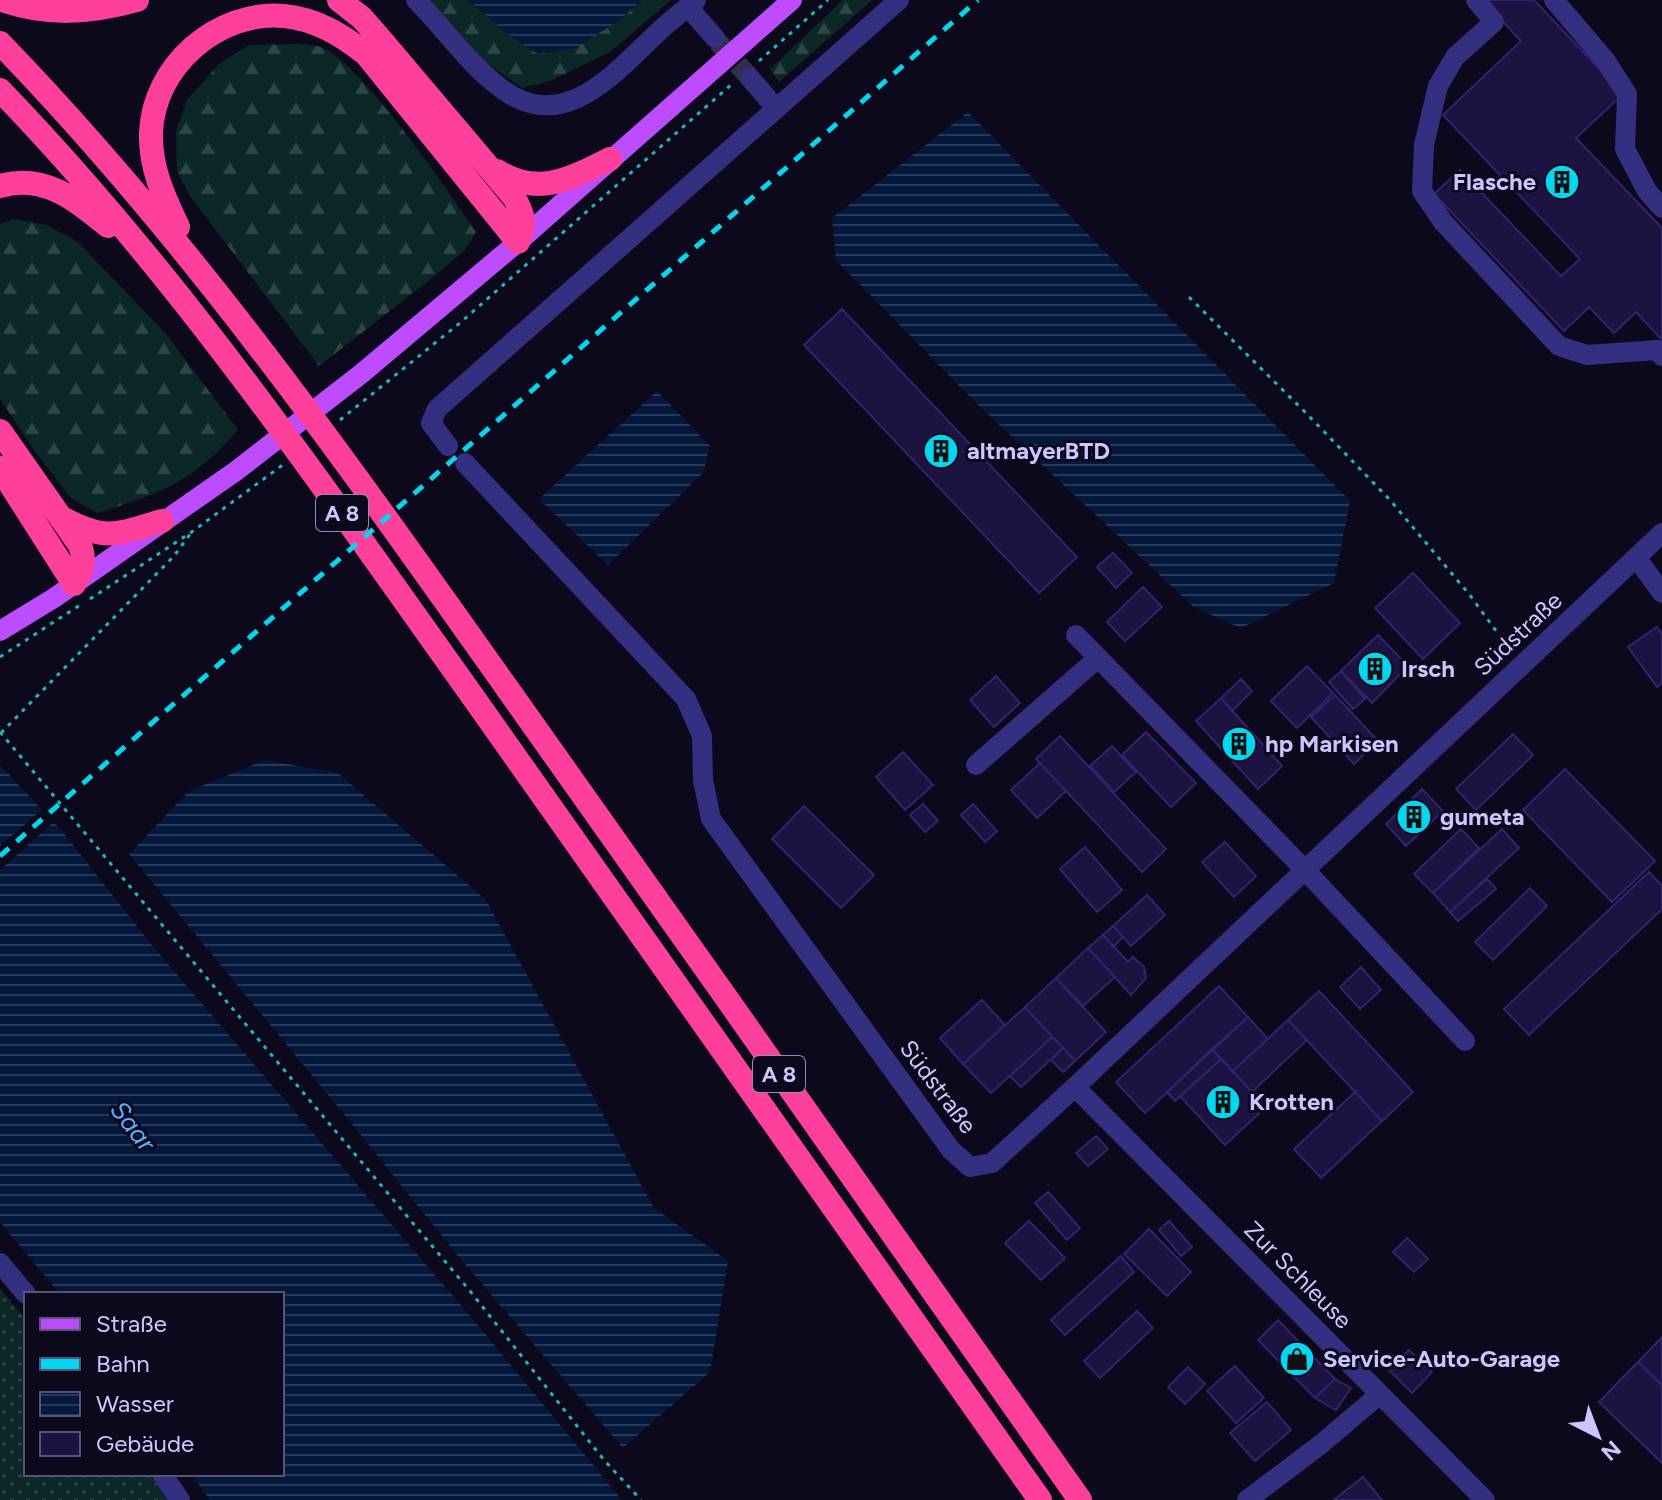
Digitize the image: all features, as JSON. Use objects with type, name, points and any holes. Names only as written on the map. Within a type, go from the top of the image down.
[{"type":"highway","points":[[2,0],[30,10],[59,11],[89,10],[137,0]]},
{"type":"highway","points":[[192,259],[153,165],[151,132],[156,99],[172,71],[212,34],[252,18],[283,16],[323,26],[342,35],[366,54],[518,242],[524,230],[525,217],[514,197],[362,18],[339,0]]},
{"type":"highway","name":"A 8","points":[[0,43],[109,160],[192,259],[341,453],[1080,1500]]},
{"type":"highway","name":"A 8","points":[[0,90],[156,266],[314,473],[1040,1500]]},
{"type":"highway","points":[[488,166],[515,182],[540,185],[577,175],[610,159]]},
{"type":"highway","points":[[0,186],[34,183],[63,192],[156,266]]},
{"type":"highway","points":[[0,431],[56,515],[80,545],[84,555],[82,569],[74,584],[0,468]]},
{"type":"highway","points":[[56,515],[81,528],[105,535],[162,521]]},
{"type":"main road","points":[[0,631],[74,584],[236,471],[361,374],[518,242],[792,0]]},
{"type":"street","points":[[416,0],[500,88],[518,99],[541,106],[566,103],[596,87],[692,3],[715,38]]},
{"type":"street","points":[[448,446],[431,423],[437,409],[899,0]]},
{"type":"street","points":[[1476,0],[1494,22],[1455,57],[1438,86],[1424,145],[1422,191],[1443,222],[1559,346],[1587,355],[1657,350],[1662,356]]},
{"type":"street","points":[[1554,0],[1605,60],[1627,94],[1625,149],[1647,191],[1662,208]]},
{"type":"street","points":[[746,75],[775,107]]},
{"type":"street","name":"Südstraße","points":[[465,463],[686,699],[702,736],[703,780],[711,819],[951,1150],[970,1167],[992,1163],[1075,1087],[1662,533]]},
{"type":"street","points":[[1636,557],[1662,593]]},
{"type":"street","points":[[1076,635],[1306,871],[1465,1041]]},
{"type":"street","points":[[976,765],[1098,658]]},
{"type":"street","name":"Zur Schleuse","points":[[1075,1087],[1485,1500]]},
{"type":"street","points":[[0,1263],[24,1292]]},
{"type":"street","points":[[1247,1500],[1320,1445],[1380,1394]]},
{"type":"street","points":[[163,1476],[180,1500]]},
{"type":"path","points":[[375,392],[461,322],[828,0]]},
{"type":"path","points":[[1189,297],[1390,500],[1469,594],[1522,665]]},
{"type":"path","points":[[0,657],[251,490]]},
{"type":"path","points":[[193,531],[174,556],[1,733],[429,1243],[604,1460],[641,1500]]},
{"type":"green space","points":[[430,0],[468,0],[513,38],[618,21],[642,0],[671,0],[610,52],[550,81],[522,88],[469,51]]},
{"type":"green space","points":[[843,0],[872,0],[779,82],[770,69]]},
{"type":"green space","points":[[249,45],[309,45],[334,54],[401,128],[476,232],[465,250],[319,366],[190,196],[177,172],[176,132],[187,100],[219,64]]},
{"type":"green space","points":[[13,219],[47,225],[78,242],[167,335],[238,430],[191,474],[158,492],[97,513],[71,498],[34,450],[0,399],[0,224]]},
{"type":"green space","points":[[0,1288],[24,1318],[24,1476],[150,1476],[168,1500],[0,1500]]},
{"type":"water","points":[[468,0],[642,0],[618,21],[576,48],[538,54],[513,38]]},
{"type":"water","points":[[968,112],[1350,501],[1334,583],[1241,628],[1195,608],[977,404],[836,260],[832,218]]},
{"type":"water","points":[[657,391],[710,446],[703,473],[608,565],[539,499]]},
{"type":"water","points":[[265,760],[338,773],[486,900],[654,1208],[728,1261],[710,1372],[623,1448],[458,1256],[129,854],[189,791]]},
{"type":"water","name":"Saar","points":[[0,765],[62,831],[155,949],[477,1324],[622,1500],[210,1500],[192,1476],[284,1476],[284,1292],[58,1292],[0,1222]]},
{"type":"pier","points":[[45,807],[57,819],[0,870],[0,846]]},
{"type":"building","name":"Flasche","points":[[1534,0],[1623,94],[1576,138],[1662,228],[1662,340],[1636,312],[1614,333],[1589,307],[1564,331],[1434,194],[1460,170],[1561,276],[1580,259],[1443,115],[1521,41],[1485,2]]},
{"type":"building","name":"altmayerBTD","points":[[842,309],[1077,557],[1039,593],[804,345]]},
{"type":"building","points":[[1113,553],[1132,573],[1116,588],[1097,567]]},
{"type":"building","points":[[1413,573],[1460,623],[1423,659],[1375,608]]},
{"type":"building","points":[[1143,587],[1162,607],[1125,641],[1107,622]]},
{"type":"building","points":[[1657,627],[1662,634],[1662,683],[1657,687],[1628,647]]},
{"type":"building","name":"Irsch","points":[[1378,635],[1408,666],[1372,703],[1341,671]]},
{"type":"building","points":[[1307,666],[1333,693],[1297,728],[1271,701]]},
{"type":"building","points":[[1341,671],[1365,699],[1353,709],[1329,682]]},
{"type":"building","points":[[996,676],[1020,703],[994,727],[970,700]]},
{"type":"building","points":[[1241,679],[1252,691],[1232,711],[1221,698]]},
{"type":"building","points":[[1335,695],[1378,741],[1354,764],[1311,717]]},
{"type":"building","name":"hp Markisen","points":[[1221,698],[1282,766],[1258,789],[1196,721]]},
{"type":"building","points":[[1146,732],[1196,783],[1171,807],[1122,755]]},
{"type":"building","points":[[1513,734],[1533,755],[1476,810],[1456,789]]},
{"type":"building","points":[[1060,736],[1166,849],[1142,872],[1036,759]]},
{"type":"building","points":[[1112,746],[1136,772],[1114,792],[1090,766]]},
{"type":"building","points":[[903,752],[933,785],[905,810],[876,777]]},
{"type":"building","points":[[1040,763],[1066,791],[1037,818],[1011,790]]},
{"type":"building","points":[[1565,769],[1655,861],[1612,902],[1523,810]]},
{"type":"building","name":"gumeta","points":[[1422,789],[1443,811],[1406,846],[1386,824]]},
{"type":"building","points":[[923,804],[938,821],[925,832],[910,815]]},
{"type":"building","points":[[973,804],[997,831],[985,842],[961,815]]},
{"type":"building","points":[[804,806],[874,875],[841,908],[772,839]]},
{"type":"building","points":[[1461,829],[1479,848],[1433,893],[1414,874]]},
{"type":"building","points":[[1502,829],[1519,848],[1450,912],[1433,893]]},
{"type":"building","points":[[1225,842],[1256,876],[1234,897],[1202,862]]},
{"type":"building","points":[[1085,847],[1122,890],[1097,912],[1060,869]]},
{"type":"building","points":[[1649,872],[1662,886],[1662,909],[1529,1035],[1504,1009]]},
{"type":"building","points":[[1487,879],[1496,889],[1458,921],[1450,912]]},
{"type":"building","points":[[1530,888],[1547,906],[1493,960],[1475,942]]},
{"type":"building","points":[[1147,895],[1165,915],[1131,946],[1113,926]]},
{"type":"building","points":[[1113,926],[1123,937],[1113,947],[1103,935]]},
{"type":"building","points":[[1103,935],[1128,962],[1133,957],[1144,967],[1146,978],[1131,995],[1088,948]]},
{"type":"building","points":[[1088,948],[1115,977],[1083,1006],[1056,978]]},
{"type":"building","points":[[1361,967],[1381,990],[1360,1009],[1340,987]]},
{"type":"building","points":[[1056,978],[1106,1032],[1075,1061],[1025,1007]]},
{"type":"building","points":[[1219,986],[1248,1017],[1145,1113],[1116,1082]]},
{"type":"building","points":[[1319,991],[1413,1092],[1382,1121],[1288,1020]]},
{"type":"building","points":[[982,1000],[1005,1025],[963,1064],[940,1038]]},
{"type":"building","points":[[1025,1007],[1052,1037],[991,1093],[963,1064]]},
{"type":"building","points":[[1248,1017],[1268,1039],[1233,1071],[1212,1049]]},
{"type":"building","points":[[1288,1020],[1307,1040],[1252,1092],[1233,1071]]},
{"type":"building","points":[[1052,1037],[1063,1048],[1021,1087],[1010,1076]]},
{"type":"building","points":[[1063,1048],[1075,1061],[1063,1072],[1051,1060]]},
{"type":"building","points":[[1212,1049],[1221,1059],[1175,1101],[1167,1092]]},
{"type":"building","name":"Krotten","points":[[1221,1059],[1266,1107],[1225,1145],[1180,1096]]},
{"type":"building","points":[[1355,1092],[1382,1121],[1321,1178],[1294,1149]]},
{"type":"building","points":[[1096,1136],[1108,1149],[1088,1166],[1076,1153]]},
{"type":"building","points":[[1048,1192],[1080,1228],[1067,1240],[1035,1203]]},
{"type":"building","points":[[1029,1221],[1065,1258],[1041,1280],[1005,1243]]},
{"type":"building","points":[[1169,1221],[1192,1247],[1181,1256],[1159,1230]]},
{"type":"building","points":[[1149,1229],[1191,1272],[1167,1296],[1124,1254]]},
{"type":"building","points":[[1407,1238],[1428,1259],[1414,1272],[1393,1252]]},
{"type":"building","points":[[1121,1256],[1134,1272],[1065,1335],[1051,1320]]},
{"type":"building","points":[[1137,1311],[1153,1328],[1100,1378],[1084,1361]]},
{"type":"building","name":"Service-Auto-Garage","points":[[1278,1320],[1335,1379],[1315,1398],[1258,1340]]},
{"type":"building","points":[[1662,1337],[1662,1385],[1638,1362]]},
{"type":"building","points":[[1409,1350],[1432,1372],[1412,1393],[1389,1370]]},
{"type":"building","points":[[1638,1362],[1662,1385],[1662,1463],[1599,1402]]},
{"type":"building","points":[[1235,1366],[1264,1398],[1236,1423],[1207,1391]]},
{"type":"building","points":[[1188,1367],[1205,1384],[1185,1404],[1168,1387]]},
{"type":"building","points":[[1335,1379],[1351,1388],[1336,1410],[1315,1398]]},
{"type":"building","points":[[1267,1402],[1291,1430],[1255,1461],[1230,1433]]},
{"type":"building","points":[[1363,1477],[1382,1500],[1334,1500]]},
{"type":"tunnel","points":[[718,42],[750,78]]},
{"type":"railway","points":[[0,856],[978,0]]},
{"type":"place","name":"Flasche","points":[[1562,182]]},
{"type":"place","name":"altmayerBTD","points":[[941,451]]},
{"type":"place","name":"Irsch","points":[[1375,669]]},
{"type":"place","name":"hp Markisen","points":[[1239,744]]},
{"type":"place","name":"gumeta","points":[[1414,817]]},
{"type":"place","name":"Krotten","points":[[1223,1102]]},
{"type":"place","name":"Service-Auto-Garage","points":[[1297,1359]]}]
